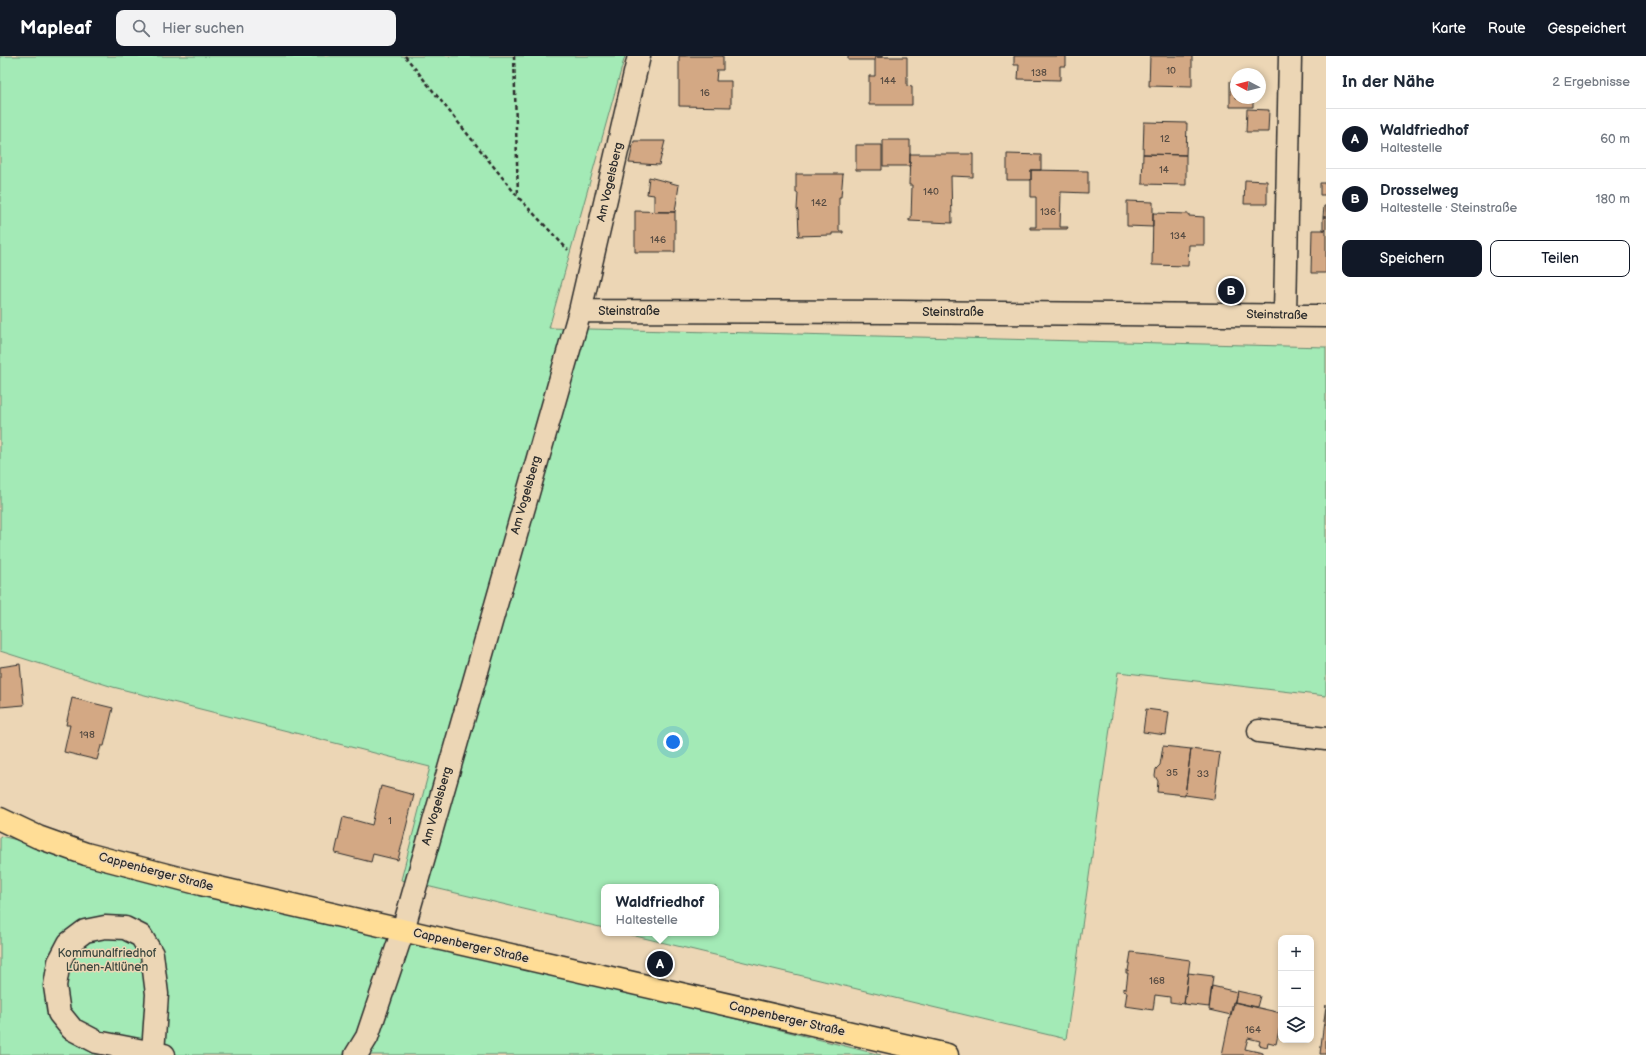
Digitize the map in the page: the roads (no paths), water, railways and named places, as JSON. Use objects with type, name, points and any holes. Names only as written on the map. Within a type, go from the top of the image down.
[{"type":"main road","name":"Cappenberger Straße","points":[[0,820],[38,837],[86,854],[201,884],[947,1055]]},
{"type":"street","name":"Am Vogelsberg","points":[[356,1055],[367,1037],[403,930],[580,312],[639,56]]},
{"type":"street","points":[[1285,315],[1290,56]]},
{"type":"street","name":"Steinstraße","points":[[580,312],[1326,316]]},
{"type":"street","points":[[1259,731],[1326,739]]},
{"type":"street","points":[[105,927],[125,928],[141,936],[152,954],[158,994],[158,1054],[97,1042],[72,1029],[59,1013],[55,986],[59,962],[69,943],[85,931],[105,927]]},
{"type":"place","name":"Drosselweg","points":[[1231,291]]},
{"type":"place","name":"Waldfriedhof","points":[[660,964]]},
{"type":"park label","name":"Kommunalfriedhof Lünen-Altlünen","points":[[107,960]]}]
